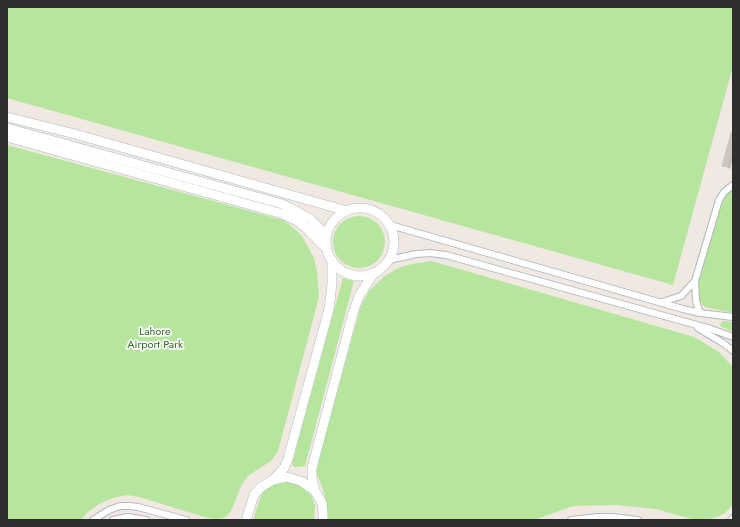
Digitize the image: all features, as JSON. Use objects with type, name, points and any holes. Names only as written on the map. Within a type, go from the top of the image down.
[{"type":"street","points":[[7,117],[75,134],[347,211]]},
{"type":"street","points":[[7,128],[282,204],[301,214],[327,236]]},
{"type":"street","points":[[7,137],[283,214],[306,227],[327,249],[332,260],[338,267],[355,275],[364,276],[374,273],[382,268],[389,260],[394,246],[394,235],[390,225],[379,214],[371,210],[355,209],[340,215],[334,221],[327,236],[327,249]]},
{"type":"street","points":[[700,313],[696,301],[695,281],[719,200],[724,192],[733,185]]},
{"type":"street","points":[[390,225],[700,313],[733,317]]},
{"type":"street","points":[[389,260],[416,254],[430,253],[446,255],[711,328],[733,337]]},
{"type":"street","points":[[272,480],[284,468],[288,459],[329,308],[332,284],[332,260]]},
{"type":"street","points":[[315,491],[312,468],[353,313],[359,296],[374,273]]},
{"type":"street","points":[[660,302],[681,296],[695,281]]},
{"type":"street","points":[[680,320],[707,332],[723,342],[733,351]]},
{"type":"street","points":[[245,519],[254,496],[264,484],[280,478],[294,478],[306,483],[315,491],[322,503],[323,520]]},
{"type":"street","points":[[93,520],[109,510],[120,506],[138,507],[186,520]]},
{"type":"street","points":[[113,520],[128,517],[146,520]]},
{"type":"street","points":[[571,520],[598,517],[638,520]]},
{"type":"green space","points":[[7,7],[733,7],[733,66],[673,285],[7,98]]},
{"type":"green space","name":"Lahore Airport Park","points":[[7,145],[283,220],[301,235],[307,245],[314,258],[317,271],[319,297],[278,451],[271,461],[249,475],[242,484],[231,511],[226,517],[219,519],[208,518],[139,497],[127,495],[113,498],[99,504],[88,512],[81,520],[7,520]]},
{"type":"green space","points":[[733,189],[733,313],[705,307],[699,301],[695,288],[723,196]]},
{"type":"green space","points":[[354,216],[364,216],[373,220],[381,228],[385,237],[385,247],[381,256],[373,264],[364,268],[354,268],[345,264],[337,256],[333,247],[333,237],[337,228],[345,220]]},
{"type":"green space","points":[[430,261],[694,337],[719,352],[733,367],[732,506],[725,513],[706,520],[695,520],[656,509],[616,505],[573,506],[534,520],[325,520],[327,508],[326,501],[317,475],[317,465],[361,306],[369,291],[385,276],[398,268]]},
{"type":"green space","points":[[343,278],[354,281],[305,466],[295,467],[292,463]]},
{"type":"green space","points":[[722,321],[733,322],[733,332],[720,326]]},
{"type":"green space","points":[[283,481],[296,482],[311,495],[315,506],[314,520],[253,520],[264,491],[269,486]]},
{"type":"building","points":[[731,133],[733,133],[733,148],[728,167],[722,166]]}]
